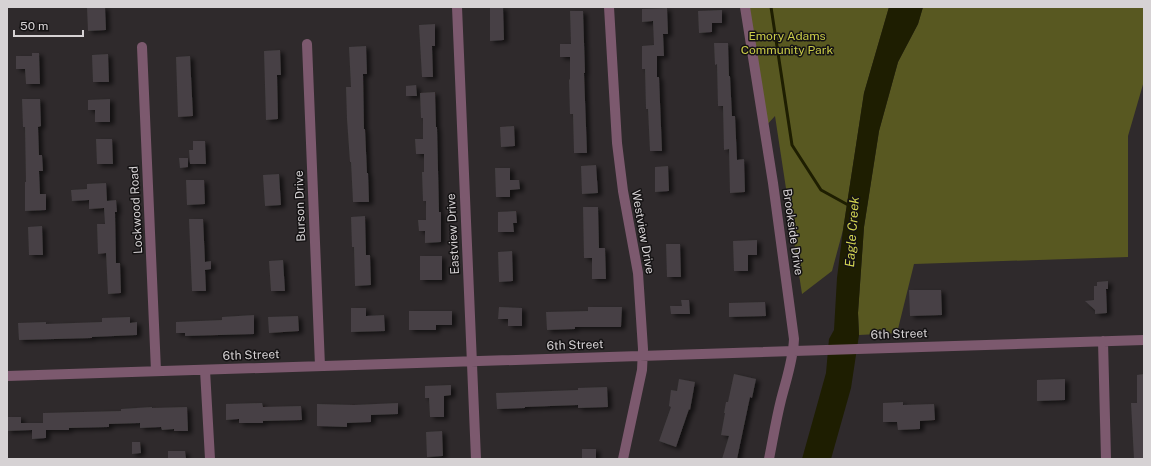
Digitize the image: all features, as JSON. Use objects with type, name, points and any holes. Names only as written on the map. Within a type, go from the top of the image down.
[{"type":"street","name":"Eastview Drive","points":[[457,7],[476,459]]},
{"type":"street","name":"Westview Drive","points":[[610,7],[617,143],[621,178],[638,273],[642,356],[642,370],[623,459]]},
{"type":"street","name":"Brookside Drive","points":[[744,7],[774,190],[794,339],[792,362],[781,400],[769,459]]},
{"type":"street","name":"Burson Drive","points":[[307,44],[320,366]]},
{"type":"street","name":"Lockwood Road","points":[[142,47],[156,371]]},
{"type":"street","name":"6th Street","points":[[7,376],[1144,340]]},
{"type":"street","points":[[1103,341],[1106,459]]},
{"type":"street","points":[[205,370],[210,459]]},
{"type":"green space","name":"Emory Adams Community Park","points":[[745,7],[889,7],[864,93],[843,230],[832,271],[802,294],[775,116],[764,128]]},
{"type":"green space","points":[[923,7],[1144,7],[1144,81],[1128,136],[1128,257],[914,264],[897,333],[859,335],[858,313],[864,227],[879,131],[898,62],[918,24]]},
{"type":"water","name":"Eagle Creek","points":[[889,7],[923,7],[918,24],[898,62],[879,131],[864,227],[858,313],[859,335],[851,388],[831,459],[802,459],[826,373],[829,339],[834,330],[837,278],[843,230],[864,93]]},
{"type":"building","points":[[87,7],[105,7],[106,30],[88,31]]},
{"type":"building","points":[[490,7],[503,7],[504,40],[490,41]]},
{"type":"building","points":[[667,8],[668,34],[663,34],[664,56],[657,56],[662,151],[650,151],[648,109],[646,109],[645,69],[642,69],[642,46],[654,45],[653,21],[642,22],[642,9]]},
{"type":"building","points":[[722,10],[722,23],[712,23],[712,32],[699,33],[698,11]]},
{"type":"building","points":[[570,11],[583,11],[587,153],[574,153],[573,114],[570,114],[570,57],[560,57],[560,44],[571,44]]},
{"type":"building","points":[[435,24],[435,46],[432,46],[433,77],[422,77],[419,25]]},
{"type":"building","points":[[714,43],[728,43],[732,116],[735,116],[737,160],[744,159],[745,192],[730,193],[729,149],[724,150],[723,106],[718,106],[717,64],[715,65]]},
{"type":"building","points":[[366,46],[367,74],[363,74],[364,129],[369,202],[353,202],[346,87],[351,87],[349,47]]},
{"type":"building","points":[[280,50],[281,75],[277,75],[278,119],[266,120],[264,51]]},
{"type":"building","points":[[32,53],[39,53],[40,84],[26,84],[25,69],[16,69],[16,56],[32,56]]},
{"type":"building","points":[[108,54],[109,82],[93,82],[92,55]]},
{"type":"building","points":[[190,56],[193,116],[178,117],[176,57]]},
{"type":"building","points":[[416,85],[417,96],[406,96],[406,86]]},
{"type":"building","points":[[435,92],[441,242],[425,243],[425,231],[419,231],[418,220],[426,220],[426,201],[423,201],[422,172],[424,172],[424,154],[416,154],[415,139],[423,139],[423,118],[421,118],[420,93]]},
{"type":"building","points":[[22,99],[40,99],[41,126],[38,127],[39,155],[42,155],[43,171],[39,171],[40,194],[46,194],[46,210],[25,211],[25,127],[23,127]]},
{"type":"building","points":[[110,99],[110,122],[95,122],[95,110],[88,110],[88,100]]},
{"type":"building","points":[[514,126],[515,146],[501,147],[500,127]]},
{"type":"building","points":[[96,139],[112,139],[113,164],[97,164]]},
{"type":"building","points":[[193,141],[205,141],[206,164],[190,164],[189,150],[193,150]]},
{"type":"building","points":[[179,158],[188,158],[188,167],[180,168]]},
{"type":"building","points":[[596,165],[598,193],[582,194],[581,166]]},
{"type":"building","points":[[668,166],[669,191],[655,192],[655,167]]},
{"type":"building","points":[[495,168],[510,168],[510,180],[519,180],[520,189],[510,190],[510,197],[496,197]]},
{"type":"building","points":[[279,174],[281,205],[265,206],[263,175]]},
{"type":"building","points":[[186,180],[204,180],[205,204],[187,205]]},
{"type":"building","points":[[106,183],[107,201],[116,200],[116,263],[120,263],[121,293],[108,294],[106,253],[98,254],[97,224],[105,224],[104,208],[89,209],[89,200],[72,201],[71,190],[87,189],[87,184]]},
{"type":"building","points":[[583,207],[598,207],[599,248],[605,248],[606,279],[592,279],[592,258],[584,258]]},
{"type":"building","points":[[516,211],[517,223],[513,223],[514,232],[498,232],[498,212]]},
{"type":"building","points":[[365,216],[366,255],[370,255],[371,285],[355,286],[354,247],[352,247],[351,217]]},
{"type":"building","points":[[189,219],[203,219],[205,262],[211,261],[211,269],[205,270],[206,291],[192,291]]},
{"type":"building","points":[[42,226],[43,255],[29,255],[28,227]]},
{"type":"building","points":[[757,240],[757,255],[748,255],[748,271],[734,271],[733,241]]},
{"type":"building","points":[[666,244],[680,244],[681,277],[667,277]]},
{"type":"building","points":[[512,251],[513,281],[499,282],[498,252]]},
{"type":"building","points":[[420,256],[442,256],[442,280],[420,280]]},
{"type":"building","points":[[283,260],[285,291],[271,291],[269,261]]},
{"type":"building","points":[[1108,281],[1108,289],[1106,289],[1107,313],[1095,314],[1095,310],[1085,301],[1094,300],[1094,286],[1097,286],[1097,282]]},
{"type":"building","points":[[909,290],[941,290],[942,315],[910,316]]},
{"type":"building","points":[[681,300],[689,300],[690,314],[671,314],[670,306],[682,306]]},
{"type":"building","points":[[765,302],[766,316],[729,317],[729,303]]},
{"type":"building","points":[[499,307],[522,308],[522,326],[508,326],[508,319],[498,319]]},
{"type":"building","points":[[588,307],[622,307],[621,327],[575,327],[575,329],[547,330],[546,312],[588,311]]},
{"type":"building","points":[[351,308],[366,308],[366,316],[384,315],[385,331],[351,332]]},
{"type":"building","points":[[409,311],[452,311],[452,325],[436,325],[436,330],[409,330]]},
{"type":"building","points":[[254,315],[254,334],[185,336],[185,333],[176,333],[176,322],[222,320],[222,317]]},
{"type":"building","points":[[298,316],[299,331],[269,333],[268,317]]},
{"type":"building","points":[[130,317],[130,323],[137,322],[137,335],[19,340],[18,323],[46,322],[46,324],[102,322],[102,318]]},
{"type":"building","points":[[734,374],[756,379],[752,398],[750,397],[737,459],[722,459],[729,436],[721,435],[724,413]]},
{"type":"building","points":[[1144,374],[1144,459],[1134,459],[1131,403],[1137,403],[1137,375]]},
{"type":"building","points":[[679,379],[695,382],[690,410],[689,409],[676,447],[659,441],[671,407],[669,406],[671,390],[677,391]]},
{"type":"building","points":[[1065,379],[1065,400],[1037,401],[1037,380]]},
{"type":"building","points":[[451,385],[451,395],[444,396],[444,417],[430,417],[429,398],[425,398],[425,386]]},
{"type":"building","points":[[607,387],[608,407],[578,408],[578,405],[497,409],[496,393],[578,390],[578,388]]},
{"type":"building","points":[[903,402],[903,405],[934,404],[935,420],[920,421],[920,429],[898,430],[897,422],[883,422],[883,403]]},
{"type":"building","points":[[262,403],[263,407],[301,406],[302,420],[239,423],[239,419],[226,420],[226,404]]},
{"type":"building","points":[[398,403],[398,414],[371,415],[371,422],[347,423],[347,427],[317,426],[317,404],[354,405]]},
{"type":"building","points":[[187,407],[188,431],[174,431],[174,429],[162,430],[161,427],[140,428],[140,423],[109,424],[109,427],[46,430],[46,438],[32,439],[32,430],[7,431],[7,417],[21,417],[21,423],[43,423],[43,413],[121,411],[121,409]]},
{"type":"building","points":[[442,431],[443,456],[427,457],[426,432]]},
{"type":"building","points":[[132,442],[140,442],[141,453],[132,454]]},
{"type":"building","points":[[582,449],[596,449],[596,459],[582,459]]},
{"type":"building","points":[[168,451],[185,451],[186,459],[168,459]]},
{"type":"waterway","name":"Eagle Creek","points":[[771,7],[792,145],[821,190],[850,206]]}]
